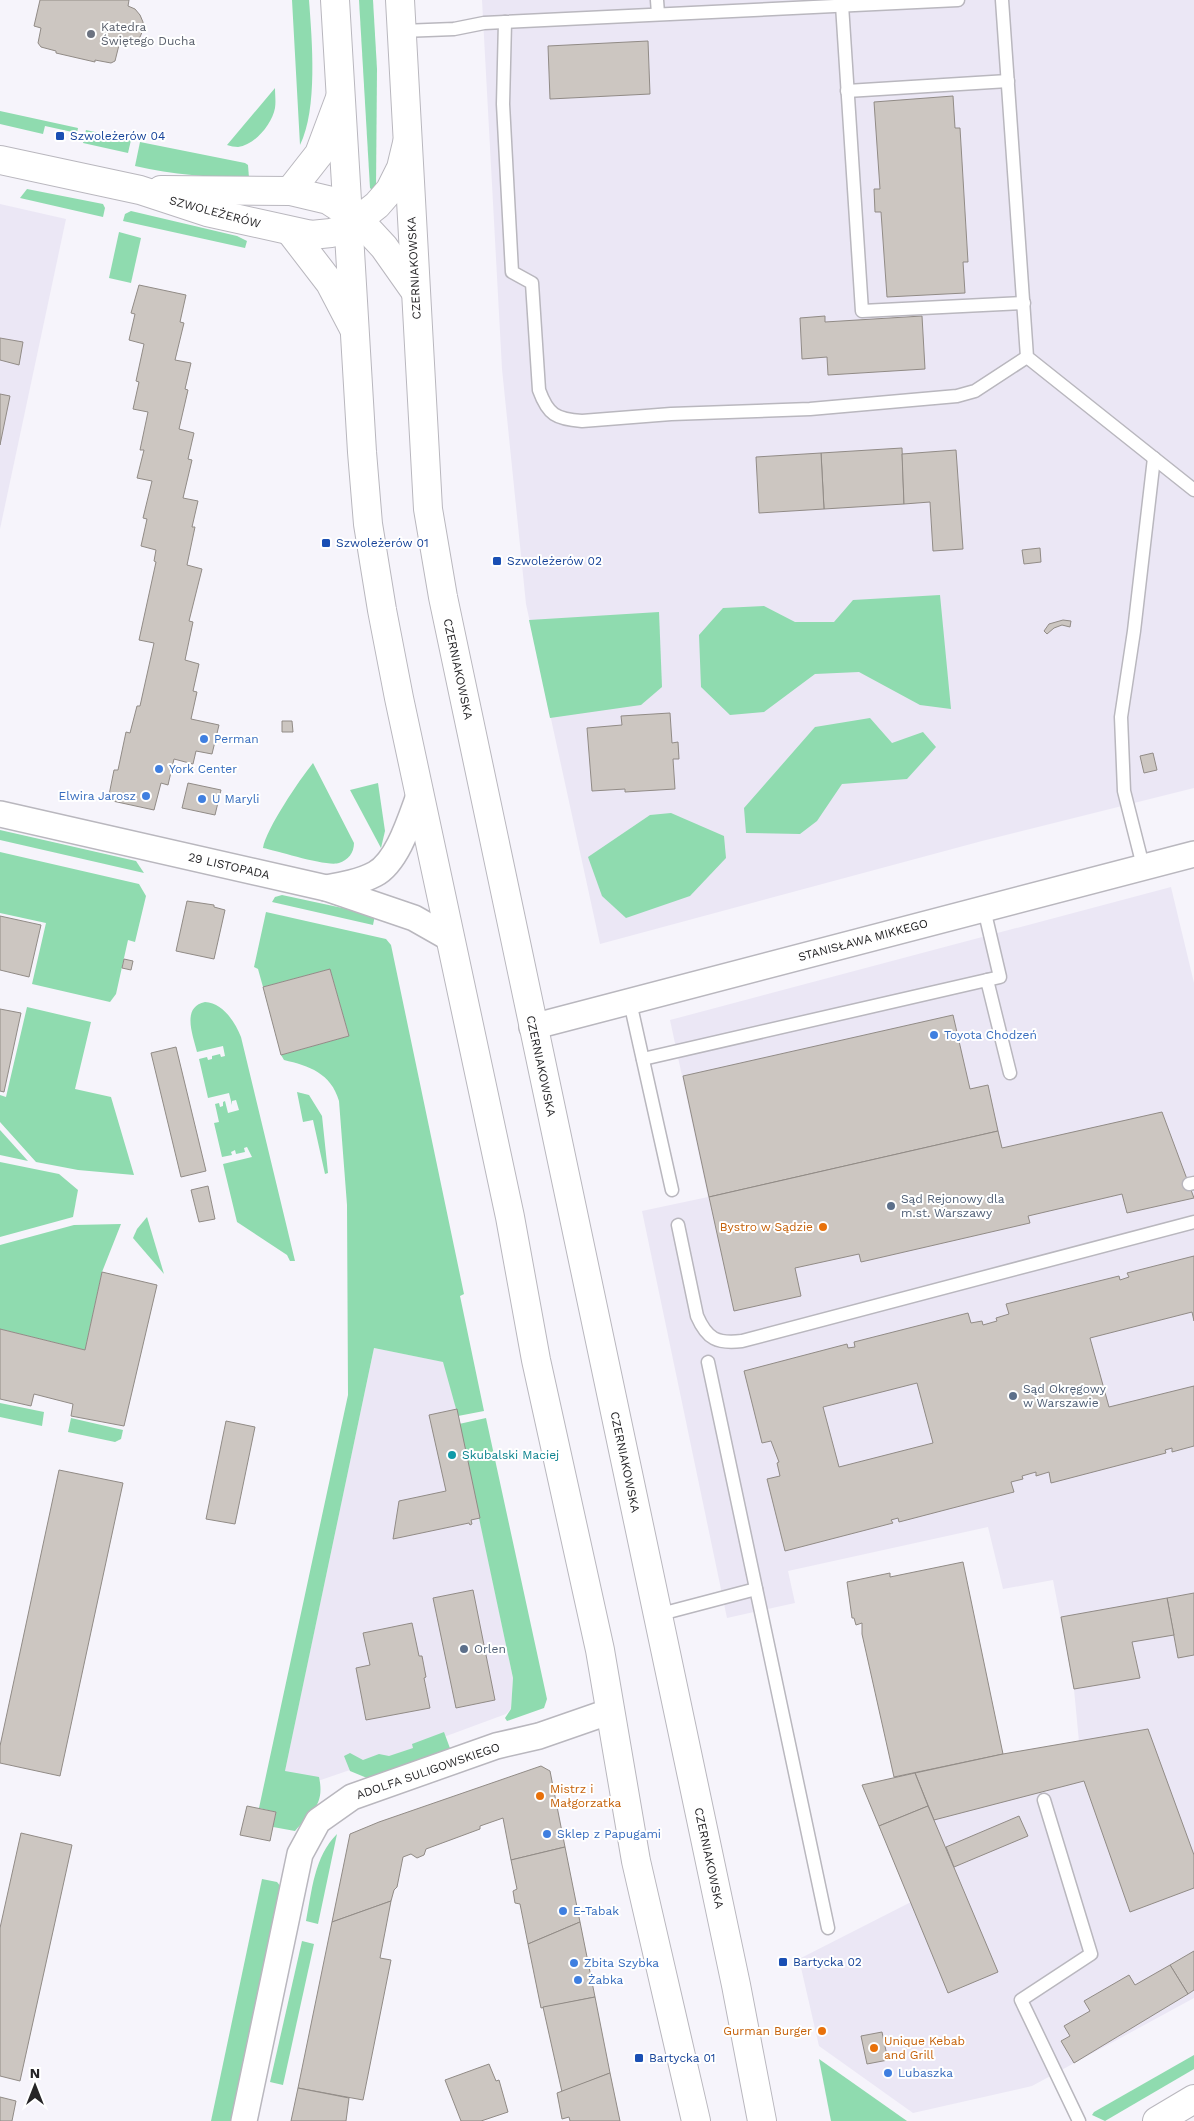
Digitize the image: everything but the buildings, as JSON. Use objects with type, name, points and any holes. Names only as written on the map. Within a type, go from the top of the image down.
[{"type":"main road","points":[[335,0],[340,98],[351,219],[353,327],[368,524],[382,610],[510,1217],[536,1360],[600,1650],[636,1861],[696,2121]]},
{"type":"main road","name":"CZERNIAKOWSKA","points":[[400,0],[428,509],[443,596],[532,1027],[734,1975],[762,2121]]},
{"type":"main road","points":[[290,190],[319,154],[340,98]]},
{"type":"main road","name":"SZWOLEŻERÓW","points":[[0,160],[140,190],[207,212],[311,235],[331,233],[351,219],[377,205],[390,190],[401,168],[407,143]]},
{"type":"main road","name":"SZWOLEŻERÓW","points":[[140,190],[290,190],[328,200],[390,254],[415,291]]},
{"type":"main road","points":[[290,231],[330,283],[353,327]]},
{"type":"main road","points":[[1157,2121],[1194,2099]]},
{"type":"street","points":[[326,888],[352,884],[377,874],[388,862],[404,837],[420,794]]},
{"type":"street","name":"29 LISTOPADA","points":[[0,814],[326,888],[414,918],[452,939]]},
{"type":"street","name":"STANISŁAWA MIKKEGO","points":[[532,1027],[1194,854]]},
{"type":"street","name":"ADOLFA SULIGOWSKIEGO","points":[[244,2121],[300,1854],[318,1821],[352,1797],[496,1746],[539,1736],[611,1711]]},
{"type":"lane","points":[[657,0],[658,14]]},
{"type":"lane","points":[[402,31],[454,30],[484,23],[951,0]]},
{"type":"lane","points":[[1002,0],[1027,357],[1194,490]]},
{"type":"lane","points":[[842,5],[862,311],[1024,303]]},
{"type":"lane","points":[[505,22],[503,104],[512,272],[532,283],[539,390],[544,406],[555,415],[568,420],[582,421],[671,414],[810,409],[957,396],[975,391],[1027,357]]},
{"type":"lane","points":[[848,91],[1008,81]]},
{"type":"lane","points":[[1143,866],[1124,791],[1121,717],[1134,630],[1154,458]]},
{"type":"lane","points":[[643,1058],[1000,977],[984,908]]},
{"type":"lane","points":[[987,980],[1010,1073]]},
{"type":"lane","points":[[630,1002],[672,1190]]},
{"type":"lane","points":[[678,1225],[697,1316],[703,1329],[712,1338],[727,1343],[742,1341],[1194,1222]]},
{"type":"lane","points":[[708,1362],[828,1928]]},
{"type":"lane","points":[[657,1615],[756,1589]]},
{"type":"lane","points":[[1044,1800],[1091,1954],[1021,2000],[1078,2121]]},
{"type":"shaded area","points":[[482,0],[1194,0],[1194,788],[982,841],[600,944],[526,604],[502,369]]},
{"type":"shaded area","points":[[0,204],[66,219],[0,529]]},
{"type":"shaded area","points":[[1171,887],[1194,983],[1194,1998],[1032,2086],[913,2113],[819,2046],[799,1959],[911,1902],[862,1785],[1003,1754],[1079,1742],[1074,1689],[1053,1580],[1003,1589],[988,1527],[788,1571],[795,1603],[727,1618],[642,1211],[708,1197],[670,1020]]},
{"type":"shaded area","points":[[374,1348],[444,1362],[457,1411],[513,1678],[511,1709],[506,1714],[414,1748],[280,1794]]},
{"type":"green space","points":[[292,0],[309,0],[311,34],[312,94],[306,130],[300,145]]},
{"type":"green space","points":[[359,0],[373,0],[377,69],[376,188],[373,191],[370,188]]},
{"type":"green space","points":[[275,88],[273,114],[262,133],[244,145],[238,147],[227,145]]},
{"type":"green space","points":[[0,111],[78,128],[77,133],[45,126],[43,134],[0,124]]},
{"type":"green space","points":[[86,130],[131,140],[128,153],[83,143]]},
{"type":"green space","points":[[140,142],[245,163],[248,165],[249,178],[163,172],[135,166]]},
{"type":"green space","points":[[27,189],[103,204],[105,208],[103,217],[20,198]]},
{"type":"green space","points":[[131,211],[237,236],[247,241],[245,248],[123,221],[125,214]]},
{"type":"green space","points":[[119,232],[141,238],[131,283],[109,278]]},
{"type":"green space","points":[[940,595],[951,709],[920,705],[859,672],[815,674],[764,712],[730,715],[701,687],[699,635],[723,608],[764,606],[795,622],[834,622],[853,600]]},
{"type":"green space","points":[[659,612],[662,687],[641,705],[550,718],[529,620]]},
{"type":"green space","points":[[870,718],[892,743],[923,732],[936,747],[907,779],[842,784],[817,821],[800,834],[746,833],[744,808],[815,727]]},
{"type":"green space","points":[[313,763],[354,843],[350,856],[339,863],[324,863],[263,848],[277,817]]},
{"type":"green space","points":[[378,783],[385,831],[381,848],[350,790]]},
{"type":"green space","points":[[671,813],[724,836],[726,858],[690,896],[626,918],[602,896],[588,857],[650,815]]},
{"type":"green space","points":[[0,830],[136,861],[144,873],[0,840]]},
{"type":"green space","points":[[0,852],[139,884],[146,896],[135,942],[128,940],[116,994],[110,1002],[32,984],[46,923],[0,913]]},
{"type":"green space","points":[[282,895],[375,915],[373,925],[272,902],[275,897]]},
{"type":"green space","points":[[266,912],[386,939],[391,945],[464,1294],[460,1296],[484,1411],[458,1416],[443,1362],[374,1348],[285,1771],[319,1777],[319,1801],[312,1813],[295,1831],[273,1827],[276,1812],[259,1808],[348,1395],[347,1205],[339,1101],[335,1091],[325,1077],[318,1072],[284,1060],[281,1055],[349,1036],[330,969],[263,987],[258,969],[254,967]]},
{"type":"green space","points":[[205,1002],[217,1006],[228,1014],[241,1037],[295,1261],[290,1261],[287,1255],[237,1222],[223,1164],[252,1157],[247,1147],[244,1148],[245,1152],[236,1154],[235,1150],[231,1152],[232,1155],[222,1157],[214,1123],[219,1122],[215,1104],[219,1103],[220,1107],[223,1106],[225,1101],[228,1113],[239,1110],[236,1100],[232,1101],[232,1105],[229,1093],[208,1098],[199,1059],[207,1057],[208,1060],[212,1059],[212,1056],[220,1054],[221,1057],[225,1056],[223,1046],[197,1052],[190,1022],[193,1010]]},
{"type":"green space","points":[[27,1007],[91,1022],[75,1089],[111,1097],[134,1175],[78,1170],[36,1162],[0,1122],[0,1095],[6,1097]]},
{"type":"green space","points":[[297,1092],[309,1095],[322,1116],[328,1173],[325,1174],[313,1120],[303,1122]]},
{"type":"green space","points":[[0,1130],[28,1161],[0,1155]]},
{"type":"green space","points":[[0,1162],[59,1174],[78,1190],[73,1217],[0,1237]]},
{"type":"green space","points":[[147,1217],[164,1274],[133,1238],[137,1229]]},
{"type":"green space","points":[[121,1224],[102,1272],[85,1350],[0,1329],[0,1245],[74,1225]]},
{"type":"green space","points":[[0,1403],[44,1412],[42,1426],[0,1417]]},
{"type":"green space","points":[[71,1418],[123,1430],[121,1439],[115,1442],[68,1432]]},
{"type":"green space","points":[[486,1418],[547,1699],[544,1708],[507,1721],[505,1718],[511,1709],[513,1678],[459,1424]]},
{"type":"green space","points":[[444,1732],[451,1751],[373,1778],[367,1778],[350,1771],[344,1756],[350,1753],[363,1760],[379,1754],[389,1756],[413,1748],[412,1744]]},
{"type":"green space","points":[[337,1834],[318,1924],[306,1921],[315,1875],[323,1853]]},
{"type":"green space","points":[[262,1879],[277,1882],[281,1887],[232,2121],[211,2121]]},
{"type":"green space","points":[[302,1941],[314,1944],[283,2085],[270,2082]]},
{"type":"green space","points":[[1194,2055],[1194,2069],[1105,2121],[1092,2115],[1094,2112]]},
{"type":"green space","points":[[819,2059],[907,2121],[831,2121]]},
{"type":"place","name":"Katedra Świętego Ducha","points":[[91,34]]},
{"type":"place","name":"Szwoleżerów 04","points":[[60,136]]},
{"type":"place","name":"Szwoleżerów 01","points":[[326,543]]},
{"type":"place","name":"Szwoleżerów 02","points":[[497,561]]},
{"type":"place","name":"Perman","points":[[204,739]]},
{"type":"place","name":"York Center","points":[[159,769]]},
{"type":"place","name":"Elwira Jarosz","points":[[146,796]]},
{"type":"place","name":"U Maryli","points":[[202,799]]},
{"type":"place","name":"Toyota Chodzeń","points":[[934,1035]]},
{"type":"place","name":"Sąd Rejonowy dla m.st. Warszawy","points":[[891,1206]]},
{"type":"place","name":"Bystro w Sądzie","points":[[823,1227]]},
{"type":"place","name":"Sąd Okręgowy w Warszawie","points":[[1013,1396]]},
{"type":"place","name":"Skubalski Maciej","points":[[452,1455]]},
{"type":"place","name":"Orlen","points":[[464,1649]]},
{"type":"place","name":"Mistrz i Małgorzatka","points":[[540,1796]]},
{"type":"place","name":"Sklep z Papugami","points":[[547,1834]]},
{"type":"place","name":"E-Tabak","points":[[563,1911]]},
{"type":"place","name":"Bartycka 02","points":[[783,1962]]},
{"type":"place","name":"Zbita Szybka","points":[[574,1963]]},
{"type":"place","name":"Żabka","points":[[578,1980]]},
{"type":"place","name":"Gurman Burger","points":[[822,2031]]},
{"type":"place","name":"Unique Kebab and Grill","points":[[874,2048]]},
{"type":"place","name":"Bartycka 01","points":[[639,2058]]},
{"type":"place","name":"Lubaszka","points":[[888,2073]]}]
